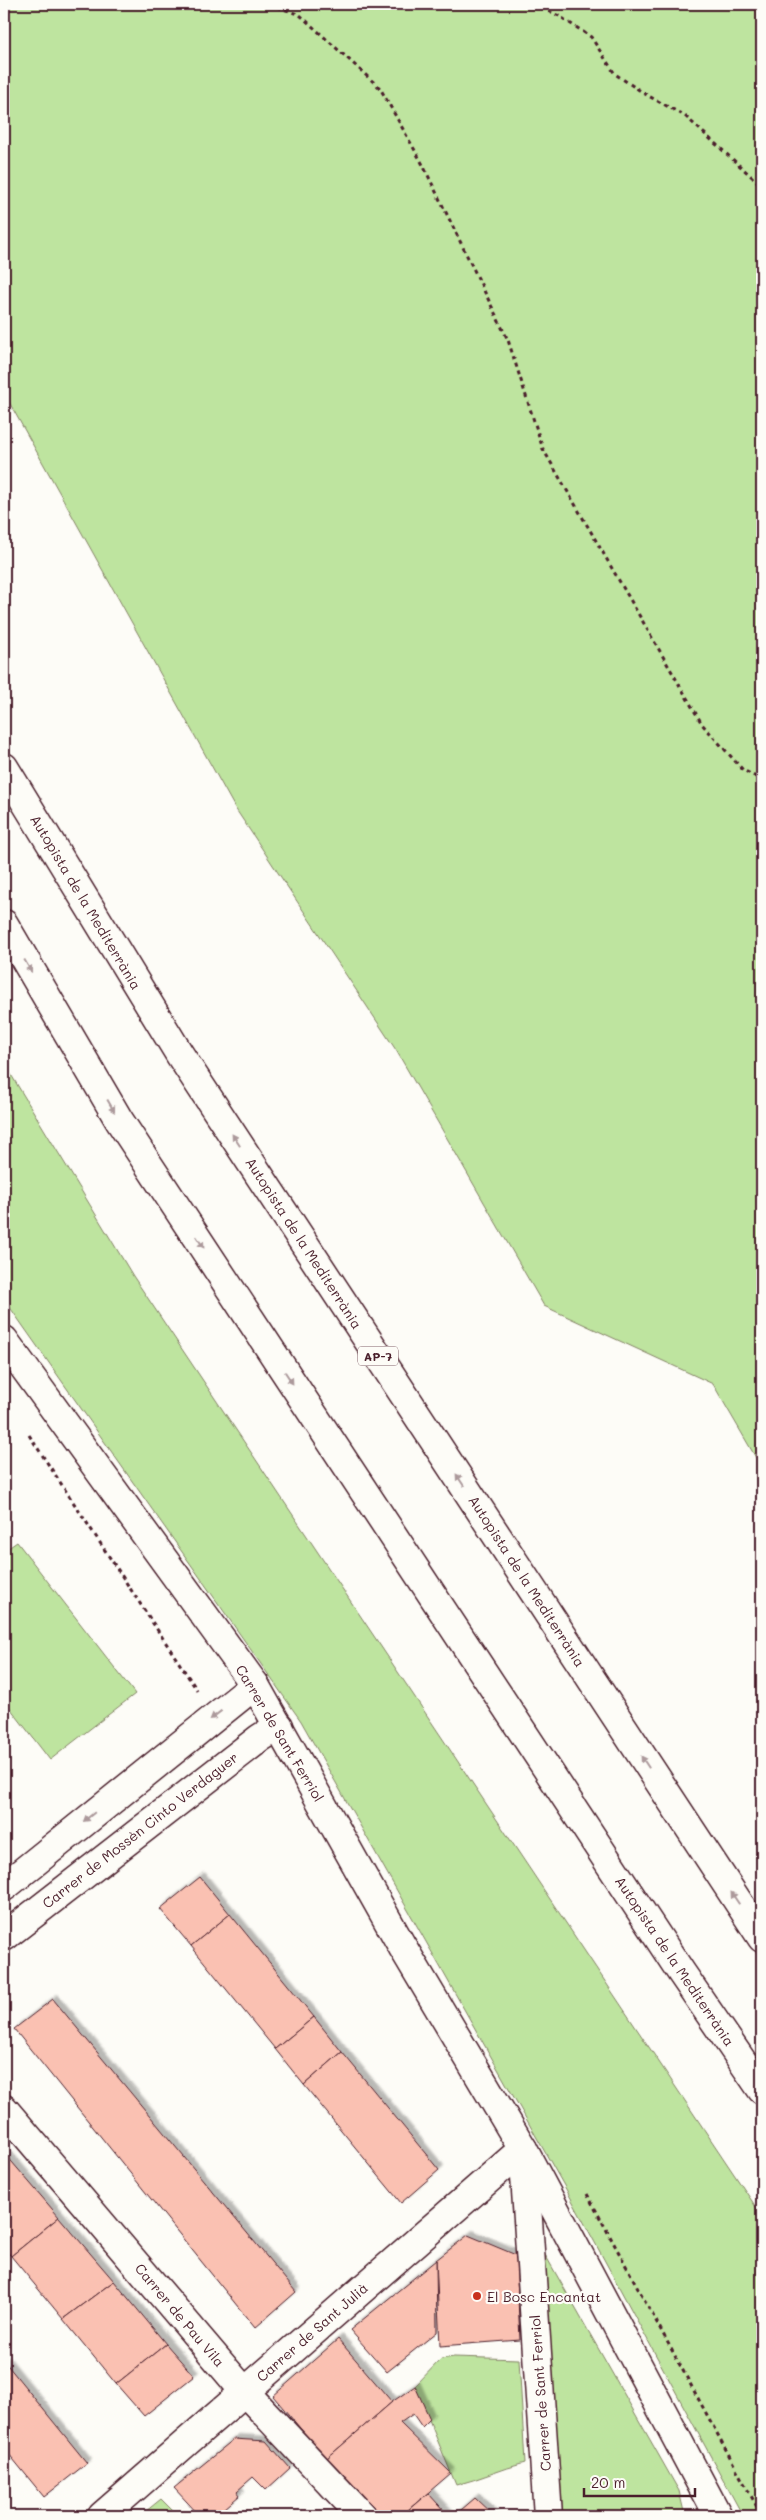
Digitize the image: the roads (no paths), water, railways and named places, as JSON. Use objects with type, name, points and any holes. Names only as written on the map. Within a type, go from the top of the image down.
[{"type":"main road","name":"Autopista de la Mediterrània","points":[[4,768],[185,1063],[762,1938]]},
{"type":"main road","name":"Autopista de la Mediterrània","points":[[4,924],[124,1128],[675,1964],[762,2090]]},
{"type":"main road","name":"Carrer de Sant Ferriol","points":[[4,1340],[255,1685],[402,1946],[523,2149],[718,2516]]},
{"type":"main road","points":[[4,1887],[255,1685]]},
{"type":"main road","name":"Carrer de Mossèn Cinto Verdaguer","points":[[5,1932],[253,1743],[279,1726]]},
{"type":"main road","name":"Carrer de Pau Vila","points":[[4,2109],[244,2391],[362,2516]]},
{"type":"main road","name":"Carrer de Sant Ferriol","points":[[523,2149],[548,2516]]},
{"type":"main road","name":"Carrer de Sant Julià","points":[[102,2516],[523,2149]]},
{"type":"place","name":"El Bosc Encantat","points":[[477,2296]]}]
